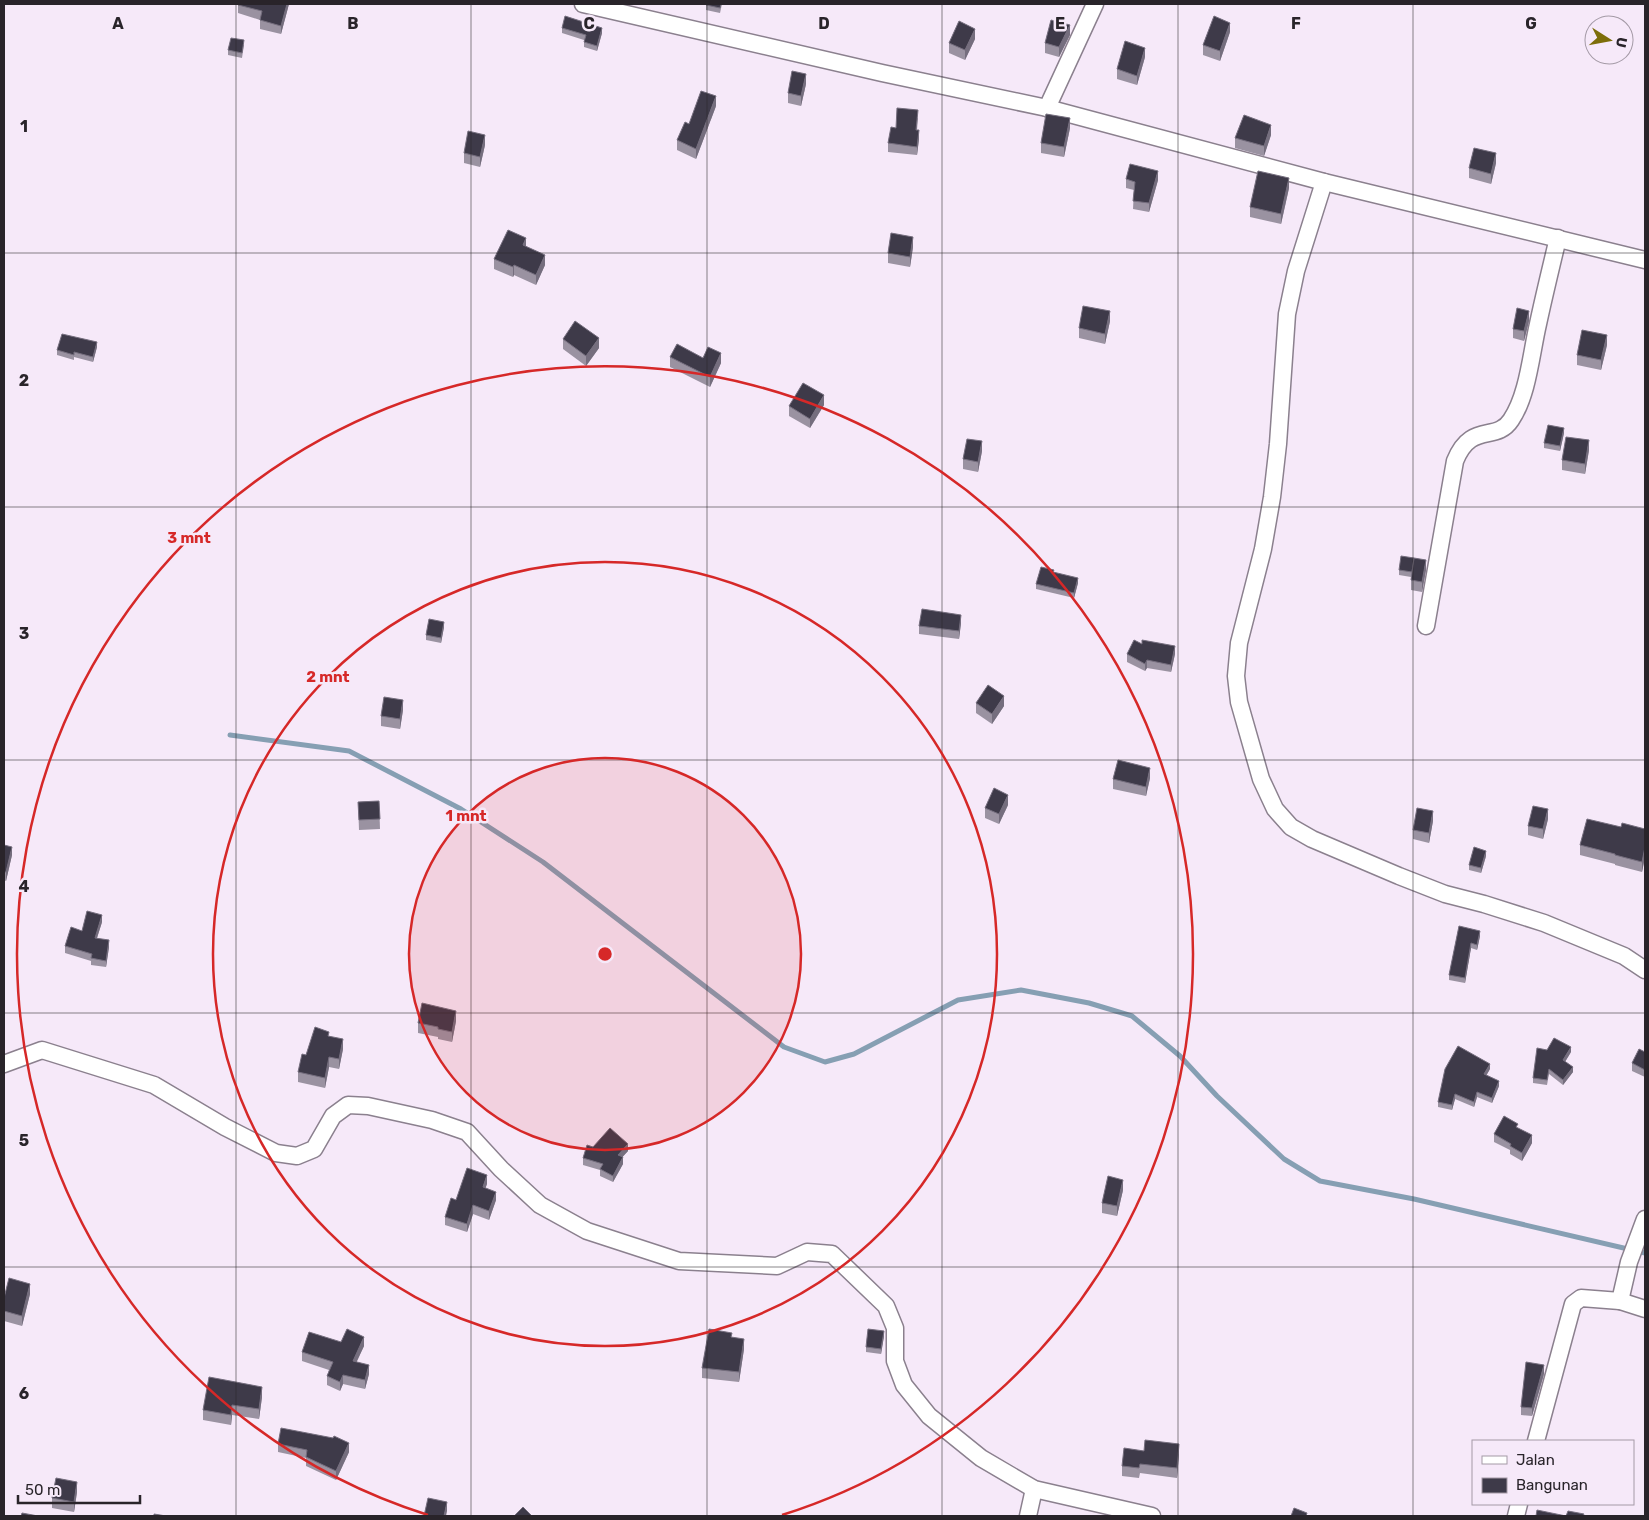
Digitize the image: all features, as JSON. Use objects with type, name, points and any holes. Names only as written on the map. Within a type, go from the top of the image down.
[{"type":"street","points":[[583,4],[882,73],[1047,108],[1324,182],[1645,260]]},
{"type":"street","points":[[1047,108],[1095,4]]},
{"type":"street","points":[[1324,182],[1296,271],[1287,314],[1278,444],[1272,496],[1263,549],[1239,643],[1236,676],[1239,702],[1261,779],[1275,809],[1291,827],[1312,839],[1445,894],[1544,923],[1624,956],[1645,970]]},
{"type":"street","points":[[1426,626],[1455,461],[1465,442],[1477,436],[1500,430],[1506,426],[1516,412],[1527,378],[1558,238]]},
{"type":"street","points":[[4,1064],[42,1050],[92,1064],[154,1085],[225,1127],[276,1153],[297,1156],[314,1149],[333,1116],[348,1105],[368,1106],[432,1120],[467,1132],[501,1169],[540,1205],[587,1232],[679,1261],[777,1266],[807,1252],[832,1254],[886,1306],[895,1328],[895,1361],[904,1385],[929,1416],[981,1458],[1034,1489],[1152,1516]]},
{"type":"street","points":[[1620,1301],[1629,1262],[1645,1219]]},
{"type":"street","points":[[1536,1440],[1574,1304],[1581,1298],[1620,1301],[1645,1308]]},
{"type":"street","points":[[1028,1516],[1034,1489]]},
{"type":"building","points":[[238,4],[287,4],[281,26],[260,20],[262,11]]},
{"type":"building","points":[[706,4],[721,4],[720,8]]},
{"type":"building","points":[[565,16],[602,28],[597,46],[584,42],[586,35],[562,28]]},
{"type":"building","points":[[1214,16],[1230,23],[1220,51],[1203,45]]},
{"type":"building","points":[[1051,20],[1070,25],[1059,47],[1045,43]]},
{"type":"building","points":[[959,21],[975,29],[965,50],[949,43]]},
{"type":"building","points":[[231,38],[244,40],[242,53],[228,50]]},
{"type":"building","points":[[1125,41],[1145,48],[1137,76],[1117,69]]},
{"type":"building","points":[[792,71],[806,74],[801,96],[788,93]]},
{"type":"building","points":[[701,91],[716,96],[696,149],[677,140],[685,122],[689,124]]},
{"type":"building","points":[[897,108],[918,110],[916,130],[919,130],[917,147],[888,143],[891,127],[896,128]]},
{"type":"building","points":[[1046,114],[1070,118],[1064,147],[1041,143]]},
{"type":"building","points":[[1244,115],[1271,125],[1264,146],[1235,138]]},
{"type":"building","points":[[468,131],[485,135],[480,157],[464,153]]},
{"type":"building","points":[[1474,148],[1496,153],[1491,174],[1469,168]]},
{"type":"building","points":[[1130,164],[1158,171],[1149,203],[1133,201],[1135,182],[1126,179]]},
{"type":"building","points":[[1258,171],[1289,178],[1281,214],[1250,207]]},
{"type":"building","points":[[508,230],[526,238],[523,245],[545,255],[536,275],[514,265],[513,267],[494,259]]},
{"type":"building","points":[[891,233],[913,237],[910,257],[888,253]]},
{"type":"building","points":[[1083,306],[1110,311],[1105,334],[1079,328]]},
{"type":"building","points":[[1517,308],[1529,311],[1524,331],[1513,329]]},
{"type":"building","points":[[575,321],[599,338],[586,356],[563,339]]},
{"type":"building","points":[[1582,330],[1607,335],[1601,360],[1577,355]]},
{"type":"building","points":[[62,334],[97,342],[93,357],[74,352],[74,355],[57,350]]},
{"type":"building","points":[[677,344],[703,358],[708,347],[721,353],[710,377],[670,357]]},
{"type":"building","points":[[803,383],[824,395],[810,419],[789,406]]},
{"type":"building","points":[[1548,425],[1564,428],[1560,446],[1544,443]]},
{"type":"building","points":[[1566,437],[1589,440],[1585,464],[1562,460]]},
{"type":"building","points":[[967,439],[982,441],[978,462],[963,459]]},
{"type":"building","points":[[1401,556],[1414,558],[1412,572],[1399,570]]},
{"type":"building","points":[[1414,558],[1426,560],[1422,582],[1411,580]]},
{"type":"building","points":[[1041,567],[1078,578],[1074,593],[1036,584]]},
{"type":"building","points":[[922,609],[961,615],[959,631],[919,626]]},
{"type":"building","points":[[429,619],[444,622],[441,638],[426,635]]},
{"type":"building","points":[[1134,640],[1142,644],[1142,640],[1175,646],[1171,665],[1147,660],[1145,664],[1127,654]]},
{"type":"building","points":[[988,685],[1004,696],[992,714],[976,703]]},
{"type":"building","points":[[384,697],[403,700],[400,719],[381,716]]},
{"type":"building","points":[[1118,760],[1150,768],[1146,787],[1113,779]]},
{"type":"building","points":[[994,788],[1008,795],[999,814],[985,808]]},
{"type":"building","points":[[379,801],[380,819],[359,820],[358,802]]},
{"type":"building","points":[[1533,806],[1548,809],[1543,829],[1528,826]]},
{"type":"building","points":[[1417,808],[1433,811],[1429,833],[1413,830]]},
{"type":"building","points":[[1587,819],[1621,827],[1622,823],[1645,829],[1645,847],[1642,862],[1580,845]]},
{"type":"building","points":[[4,845],[12,847],[6,872],[4,872]]},
{"type":"building","points":[[1474,847],[1486,851],[1481,868],[1469,865]]},
{"type":"building","points":[[87,911],[102,915],[95,938],[109,940],[106,961],[91,958],[92,954],[65,946],[71,927],[82,931]]},
{"type":"building","points":[[1459,926],[1480,931],[1477,945],[1471,943],[1465,978],[1449,975]]},
{"type":"building","points":[[422,1003],[456,1011],[452,1032],[418,1023]]},
{"type":"building","points":[[315,1027],[329,1032],[328,1036],[343,1039],[339,1059],[329,1057],[325,1078],[298,1072],[302,1054],[306,1055]]},
{"type":"building","points":[[1554,1038],[1571,1047],[1563,1060],[1573,1067],[1563,1080],[1549,1069],[1547,1080],[1533,1078],[1537,1048],[1547,1050]]},
{"type":"building","points":[[1458,1046],[1490,1064],[1484,1074],[1499,1081],[1492,1098],[1477,1092],[1474,1102],[1455,1094],[1452,1105],[1438,1102],[1445,1069]]},
{"type":"building","points":[[1639,1049],[1645,1052],[1645,1070],[1632,1063]]},
{"type":"building","points":[[1504,1116],[1518,1124],[1516,1127],[1532,1135],[1522,1153],[1494,1134]]},
{"type":"building","points":[[610,1128],[628,1144],[618,1155],[623,1157],[613,1176],[600,1169],[603,1164],[583,1158],[587,1145],[593,1147]]},
{"type":"building","points":[[467,1168],[487,1175],[483,1187],[496,1192],[489,1211],[473,1205],[467,1224],[445,1217],[451,1198],[456,1200]]},
{"type":"building","points":[[1108,1176],[1123,1180],[1117,1206],[1102,1203]]},
{"type":"building","points":[[9,1278],[30,1284],[22,1316],[4,1311],[4,1298]]},
{"type":"building","points":[[347,1329],[364,1337],[353,1361],[369,1365],[365,1380],[343,1375],[340,1382],[327,1376],[333,1362],[302,1352],[309,1332],[341,1342]]},
{"type":"building","points":[[709,1329],[732,1333],[731,1337],[744,1339],[739,1372],[702,1368]]},
{"type":"building","points":[[868,1329],[884,1331],[881,1349],[866,1347]]},
{"type":"building","points":[[1526,1362],[1544,1365],[1532,1408],[1521,1407]]},
{"type":"building","points":[[209,1377],[262,1387],[259,1409],[232,1405],[231,1415],[203,1410]]},
{"type":"building","points":[[281,1428],[333,1438],[334,1436],[349,1443],[336,1471],[306,1457],[307,1450],[278,1444]]},
{"type":"building","points":[[1145,1440],[1179,1444],[1177,1468],[1140,1464],[1139,1468],[1122,1466],[1124,1448],[1144,1451]]},
{"type":"building","points":[[56,1478],[77,1482],[74,1502],[52,1498]]},
{"type":"building","points":[[428,1498],[447,1502],[444,1516],[424,1516]]},
{"type":"building","points":[[523,1507],[532,1516],[514,1516]]},
{"type":"building","points":[[1294,1508],[1307,1513],[1306,1516],[1291,1516]]},
{"type":"building","points":[[1537,1510],[1566,1516],[1536,1516]]},
{"type":"building","points":[[1568,1511],[1584,1514],[1583,1516],[1566,1516]]},
{"type":"building","points":[[22,1513],[38,1516],[21,1516]]},
{"type":"waterway","points":[[230,735],[349,751],[461,809],[543,862],[784,1047],[825,1062],[854,1054],[958,1000],[1021,990],[1089,1003],[1132,1016],[1180,1056],[1217,1096],[1284,1159],[1320,1181],[1414,1199],[1645,1253]]}]
